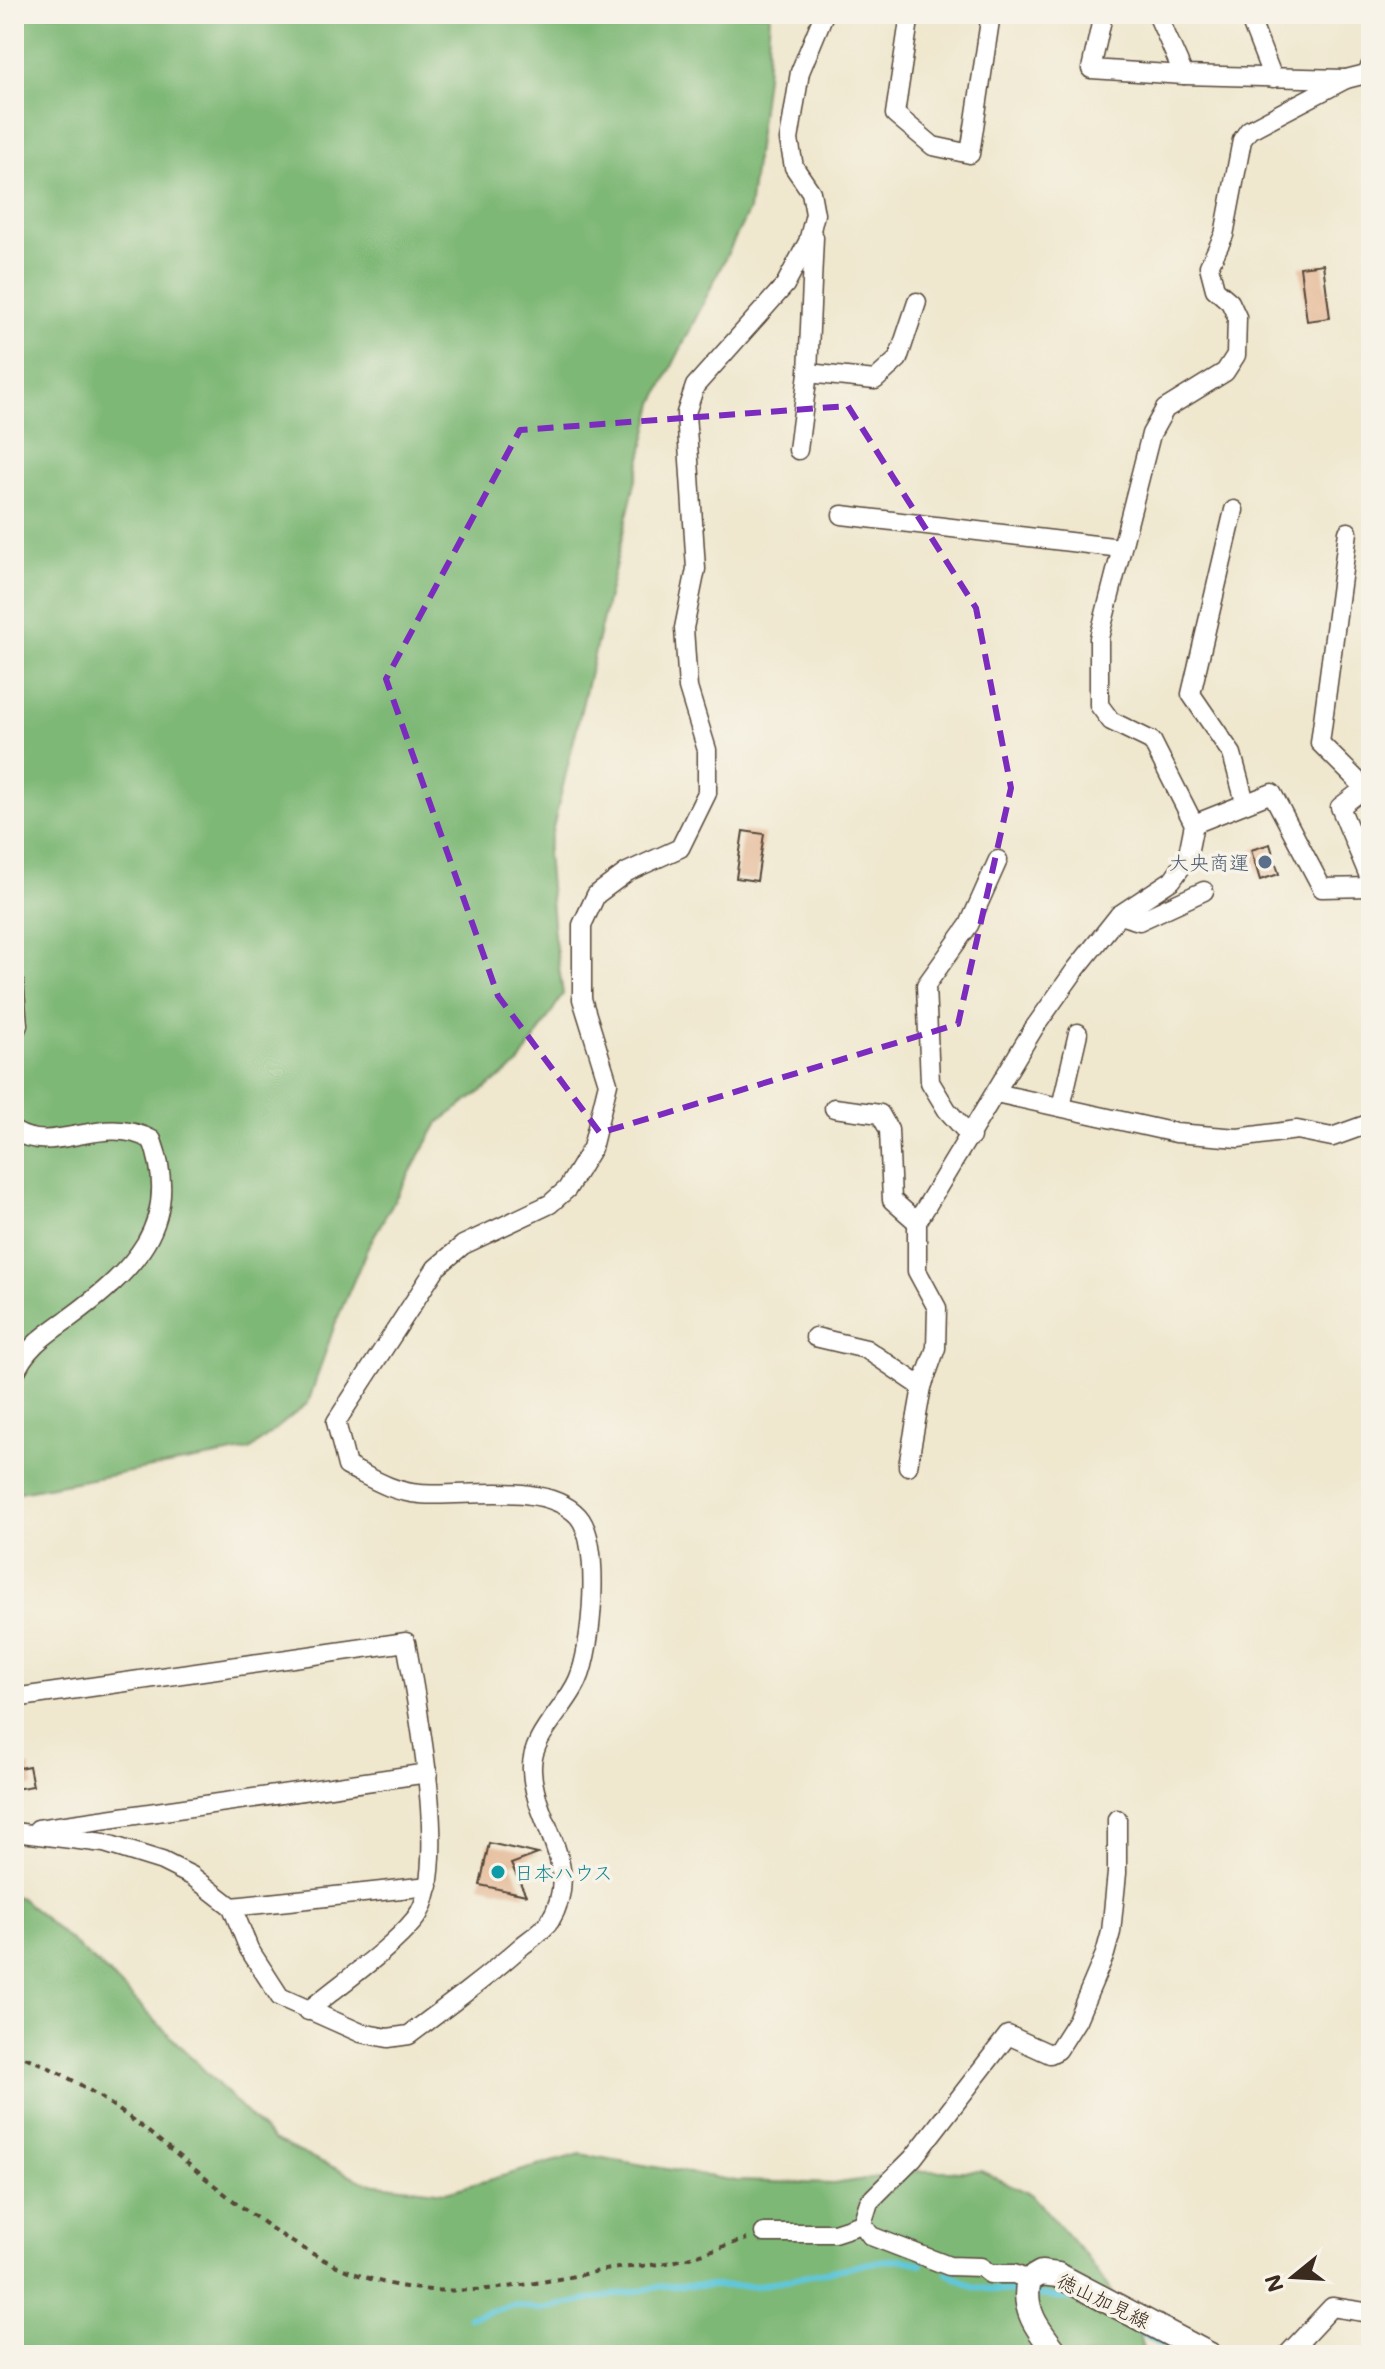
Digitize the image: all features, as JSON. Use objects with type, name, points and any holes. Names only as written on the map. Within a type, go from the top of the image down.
[{"type":"street","points":[[798,450],[808,373],[815,214],[811,192],[794,167],[789,140],[800,72],[824,14]]},
{"type":"street","points":[[910,14],[895,114],[933,146],[970,154],[991,14]]},
{"type":"street","points":[[1157,14],[1184,75]]},
{"type":"street","points":[[1248,14],[1273,78]]},
{"type":"street","points":[[1103,15],[1091,69],[1346,79]]},
{"type":"street","points":[[908,1466],[922,1387],[936,1348],[937,1308],[917,1271],[917,1222],[1034,1028],[1119,915],[1172,880],[1187,859],[1194,824],[1152,741],[1111,721],[1099,705],[1099,638],[1151,434],[1165,409],[1225,372],[1236,355],[1237,317],[1230,302],[1215,289],[1209,266],[1224,235],[1242,140],[1249,130],[1346,79],[1366,74],[1371,65]]},
{"type":"street","points":[[15,1832],[104,1843],[162,1861],[192,1876],[232,1907],[249,1949],[280,1997],[361,2033],[388,2038],[409,2035],[549,1923],[558,1903],[562,1879],[560,1853],[537,1797],[531,1769],[536,1744],[564,1705],[585,1661],[593,1585],[592,1539],[578,1516],[556,1501],[518,1494],[420,1494],[391,1489],[347,1466],[336,1422],[436,1268],[463,1245],[550,1204],[567,1189],[592,1148],[608,1083],[582,999],[582,925],[596,895],[627,872],[680,848],[707,793],[707,750],[688,688],[684,628],[696,569],[686,413],[695,386],[785,285],[808,242],[815,214]]},
{"type":"street","points":[[808,373],[875,380],[898,359],[917,302]]},
{"type":"street","points":[[1234,510],[1191,694],[1232,754],[1245,802]]},
{"type":"street","points":[[842,515],[1121,548]]},
{"type":"street","points":[[1348,532],[1320,743],[1368,788],[1340,807],[1371,881]]},
{"type":"street","points":[[1194,824],[1272,793],[1322,888],[1371,887]]},
{"type":"street","points":[[971,1137],[947,1110],[930,1082],[926,985],[969,925],[998,860]]},
{"type":"street","points":[[1119,915],[1139,921],[1204,891]]},
{"type":"street","points":[[14,981],[18,1025],[14,1034]]},
{"type":"street","points":[[1061,1107],[1078,1033]]},
{"type":"street","points":[[996,1093],[1176,1133],[1238,1138],[1297,1130],[1332,1137],[1371,1123]]},
{"type":"street","points":[[834,1108],[880,1114],[889,1130],[892,1200],[917,1222]]},
{"type":"street","points":[[14,1131],[26,1139],[49,1139],[107,1128],[134,1130],[152,1140],[160,1161],[162,1185],[158,1222],[143,1252],[70,1317],[41,1336],[19,1362],[14,1376]]},
{"type":"street","points":[[815,1337],[866,1349],[922,1387]]},
{"type":"street","points":[[14,1698],[406,1642],[428,1773],[429,1886],[417,1918],[308,2011]]},
{"type":"street","points":[[15,1832],[428,1773]]},
{"type":"street","points":[[862,2224],[869,2202],[913,2158],[1008,2035],[1050,2054],[1058,2050],[1077,2020],[1111,1932],[1117,1819]]},
{"type":"street","points":[[232,1907],[429,1886]]},
{"type":"street","points":[[764,2233],[834,2233],[862,2224]]},
{"type":"street","points":[[862,2224],[871,2236],[949,2266],[981,2267],[990,2274],[1014,2274],[1029,2280]]},
{"type":"street","name":"徳山加見線","points":[[1058,2355],[1027,2303],[1029,2280],[1041,2273],[1058,2275],[1210,2355]]},
{"type":"street","points":[[1287,2355],[1332,2307],[1371,2313]]},
{"type":"path","points":[[14,2053],[89,2089],[261,2222],[309,2254],[389,2286],[425,2292],[475,2291],[553,2281],[672,2262],[764,2233]]},
{"type":"highlighted area","points":[[848,406],[976,608],[1011,788],[958,1024],[600,1133],[498,996],[386,679],[520,430]]},
{"type":"green space","points":[[14,14],[770,14],[766,77],[749,210],[654,403],[547,853],[563,994],[519,1064],[438,1123],[368,1247],[335,1324],[308,1403],[250,1450],[14,1493]]},
{"type":"green space","points":[[14,1896],[21,1898],[110,1975],[273,2140],[368,2183],[446,2192],[580,2154],[736,2181],[834,2184],[916,2171],[981,2171],[1031,2194],[1085,2255],[1138,2329],[1146,2355],[14,2355]]},
{"type":"building","points":[[1323,264],[1330,318],[1307,321],[1300,267]]},
{"type":"building","points":[[743,831],[764,834],[757,881],[736,878]]},
{"type":"building","name":"大央商運","points":[[1270,844],[1279,874],[1260,880],[1251,850]]},
{"type":"building","points":[[29,1766],[33,1786],[14,1789],[14,1769]]},
{"type":"building","name":"日本ハウス","points":[[489,1843],[538,1854],[511,1864],[526,1895],[480,1885]]},
{"type":"waterway","points":[[469,2317],[513,2305],[541,2309],[663,2286],[757,2286],[880,2261],[899,2259],[922,2264]]},
{"type":"waterway","points":[[947,2273],[974,2287],[1020,2293]]},
{"type":"waterway","points":[[1031,2294],[1087,2301]]},
{"type":"waterway","points":[[1135,2329],[1182,2355]]},
{"type":"place","name":"大央商運","points":[[1265,862]]},
{"type":"place","name":"日本ハウス","points":[[498,1872]]}]
